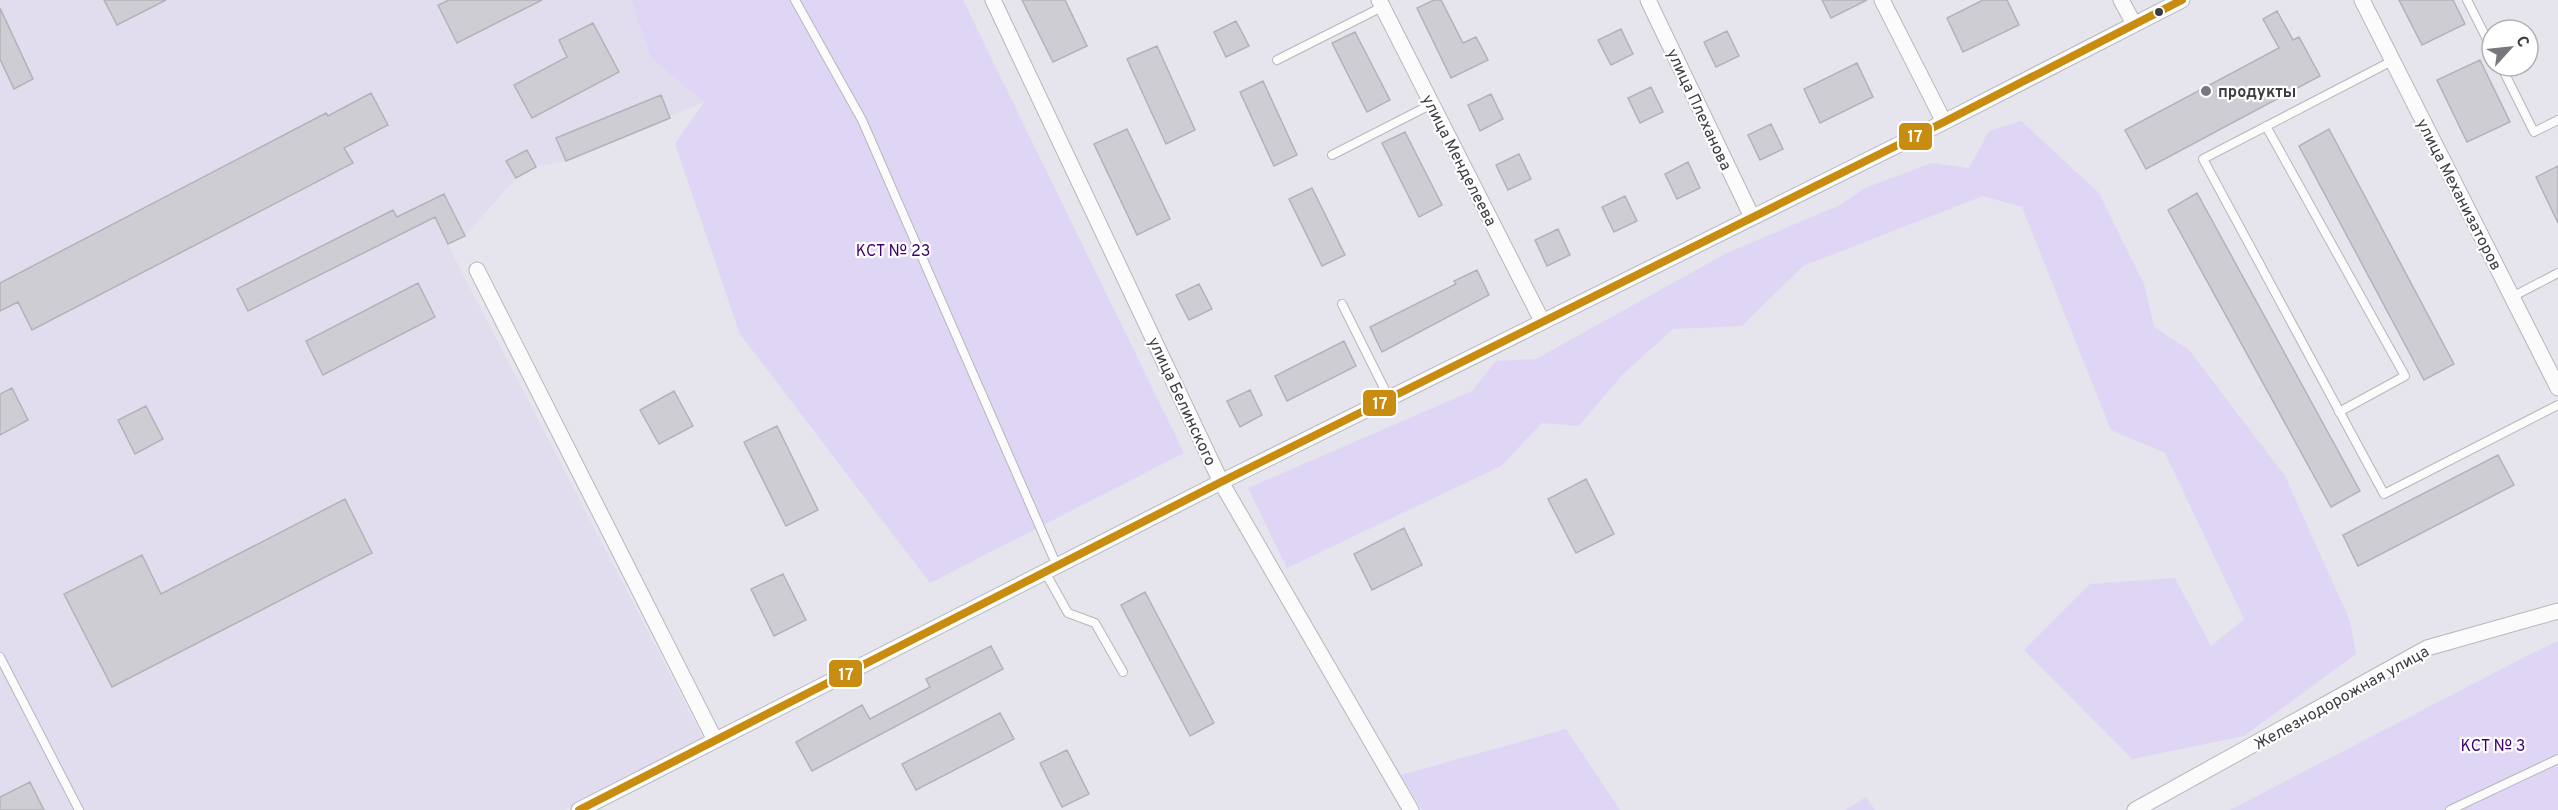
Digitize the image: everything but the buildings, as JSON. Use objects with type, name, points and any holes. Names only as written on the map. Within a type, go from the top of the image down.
[{"type":"street","name":"улица Белинского","points":[[993,0],[1221,482],[1944,122],[2182,0]]},
{"type":"street","name":"улица Плеханова","points":[[1648,0],[1752,217]]},
{"type":"street","points":[[1882,0],[1944,122]]},
{"type":"street","points":[[2121,0],[2134,24]]},
{"type":"street","name":"улица Механизаторов","points":[[2362,0],[2558,388]]},
{"type":"street","name":"улица Менделеева","points":[[1380,3],[1542,321]]},
{"type":"street","points":[[477,270],[715,741]]},
{"type":"street","points":[[579,810],[1221,482],[1411,810]]},
{"type":"street","name":"Железнодорожная улица","points":[[2135,810],[2427,648],[2558,611]]},
{"type":"lane","points":[[795,0],[862,120],[1068,612],[1095,623],[1123,672]]},
{"type":"lane","points":[[2467,0],[2480,25]]},
{"type":"lane","points":[[1277,60],[1380,3]]},
{"type":"lane","points":[[2392,61],[2203,159],[2384,494],[2558,405]]},
{"type":"lane","points":[[2506,78],[2534,132],[2558,120]]},
{"type":"lane","points":[[1332,155],[1432,104]]},
{"type":"lane","points":[[2266,126],[2405,376],[2339,412]]},
{"type":"lane","points":[[2512,297],[2558,273]]},
{"type":"lane","points":[[1342,304],[1389,398]]},
{"type":"lane","points":[[0,657],[79,810]]},
{"type":"lane","points":[[2450,810],[2558,759]]},
{"type":"shaded area","points":[[0,0],[631,0],[651,58],[704,102],[566,161],[536,167],[516,178],[465,236],[448,245],[704,740],[565,810],[0,810]]},
{"type":"green space","name":"КСТ № 23","points":[[631,0],[963,0],[1184,453],[930,583],[740,334],[675,144],[704,102],[651,58]]},
{"type":"green space","points":[[2021,121],[2099,193],[2144,284],[2154,327],[2189,350],[2285,476],[2350,621],[2356,654],[2244,736],[2132,759],[2024,650],[2090,584],[2175,578],[2211,646],[2244,619],[2165,453],[2111,430],[2022,207],[1983,196],[1803,266],[1742,326],[1673,329],[1623,374],[1579,426],[1542,423],[1501,466],[1287,568],[1248,488],[1472,391],[1496,361],[1536,359],[1727,253],[1840,205],[1865,188],[1932,163],[1969,168],[1989,131]]},
{"type":"green space","name":"КСТ № 3","points":[[2558,641],[2558,810],[2230,810],[2523,658]]},
{"type":"green space","points":[[1566,729],[1620,810],[1422,810],[1401,775]]},
{"type":"green space","points":[[1866,797],[1875,810],[1846,810]]},
{"type":"transit line","name":"17","points":[[579,810],[1221,482],[1944,122],[2182,0]]},
{"type":"place","name":"продукты","points":[[2206,91]]}]
